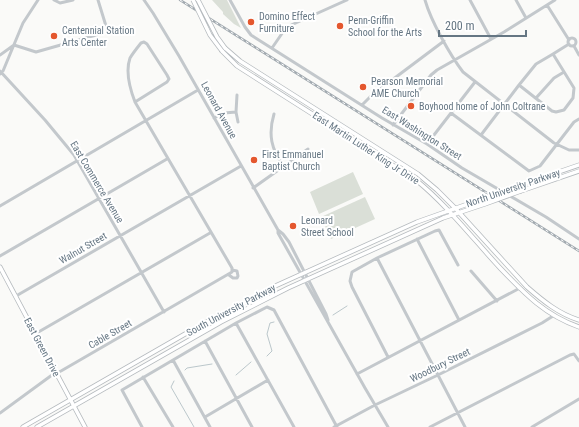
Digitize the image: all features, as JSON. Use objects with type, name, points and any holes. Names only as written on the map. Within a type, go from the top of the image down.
[{"type":"main road","name":"East Martin Luther King Jr Drive","points":[[193,0],[210,34],[224,49],[240,61],[404,164],[426,180],[460,212],[540,299],[560,312],[579,320]]},
{"type":"main road","name":"East Martin Luther King Jr Drive","points":[[198,0],[228,58],[416,180],[448,210],[520,288],[540,307],[553,316],[579,327]]},
{"type":"main road","name":"North University Parkway","points":[[448,210],[579,165]]},
{"type":"main road","name":"North University Parkway","points":[[452,215],[579,171]]},
{"type":"main road","name":"South University Parkway","points":[[23,427],[199,326],[273,287],[380,238],[448,210]]},
{"type":"main road","name":"South University Parkway","points":[[37,427],[221,322],[306,280],[452,215]]},
{"type":"main road","name":"East Green Drive","points":[[0,267],[85,427]]},
{"type":"street","points":[[0,73],[23,23],[38,0]]},
{"type":"street","points":[[54,0],[60,3],[73,0]]},
{"type":"street","points":[[14,45],[36,52],[102,33],[106,26],[98,0]]},
{"type":"street","name":"Leonard Avenue","points":[[144,0],[154,13],[388,427]]},
{"type":"street","name":"East Washington Street","points":[[230,0],[249,33],[362,105],[427,144],[462,168],[546,217],[579,239]]},
{"type":"street","points":[[272,48],[289,26],[347,0]]},
{"type":"street","points":[[425,0],[431,16],[454,60],[463,72],[545,137],[569,150],[579,150]]},
{"type":"street","points":[[470,0],[491,39]]},
{"type":"street","points":[[516,0],[526,18]]},
{"type":"street","points":[[393,124],[431,75],[437,70],[555,0]]},
{"type":"street","points":[[547,5],[569,40],[569,44]]},
{"type":"street","points":[[569,40],[572,38],[577,40],[574,46]]},
{"type":"street","points":[[362,105],[372,95],[444,41]]},
{"type":"street","points":[[35,334],[210,233],[145,120],[135,102],[130,91],[130,59],[141,43],[144,42],[147,44],[169,79],[167,82],[135,102]]},
{"type":"street","points":[[569,44],[570,46],[574,46],[579,55]]},
{"type":"street","points":[[481,135],[536,64],[569,44]]},
{"type":"street","points":[[0,55],[14,45]]},
{"type":"street","points":[[519,85],[552,111],[556,112],[564,110],[573,98],[574,88],[553,54]]},
{"type":"street","points":[[536,98],[554,78],[564,72]]},
{"type":"street","name":"East Commerce Avenue","points":[[0,73],[66,145],[164,312]]},
{"type":"street","points":[[427,144],[475,82]]},
{"type":"street","points":[[0,206],[76,160],[198,90]]},
{"type":"street","points":[[237,95],[236,112],[238,122]]},
{"type":"street","points":[[214,118],[224,113],[236,112]]},
{"type":"street","points":[[451,113],[528,171],[540,166],[574,122],[579,119]]},
{"type":"street","points":[[274,114],[271,133],[272,145],[278,158],[284,166]]},
{"type":"street","points":[[254,188],[308,150]]},
{"type":"street","points":[[0,256],[167,159]]},
{"type":"street","name":"Walnut Street","points":[[16,296],[241,166]]},
{"type":"street","name":"Leonard Avenue","points":[[278,230],[283,234],[306,272],[306,280]]},
{"type":"street","points":[[388,357],[352,287],[350,278],[354,270],[435,230],[439,230],[458,265]]},
{"type":"street","name":"Cable Street","points":[[0,413],[52,375],[164,312],[231,272],[210,233]]},
{"type":"street","points":[[417,239],[459,320]]},
{"type":"street","points":[[377,258],[465,427]]},
{"type":"street","points":[[471,271],[497,301]]},
{"type":"street","points":[[357,374],[520,288]]},
{"type":"street","points":[[142,427],[121,390],[265,307],[270,307],[274,310],[336,426]]},
{"type":"street","name":"Woodbury Street","points":[[336,426],[375,405],[542,323],[553,316]]},
{"type":"street","points":[[236,323],[294,427]]},
{"type":"street","points":[[205,341],[252,427]]},
{"type":"street","points":[[430,427],[570,355],[574,354],[579,361]]},
{"type":"street","points":[[173,360],[210,427]]},
{"type":"street","points":[[144,377],[173,427]]},
{"type":"street","points":[[205,417],[268,380]]},
{"type":"street","points":[[532,427],[579,399]]},
{"type":"shaded area","points":[[212,0],[227,0],[241,28],[223,14],[223,12]]},
{"type":"shaded area","points":[[353,172],[363,194],[319,214],[310,192]]},
{"type":"shaded area","points":[[365,197],[375,219],[331,239],[321,217]]},
{"type":"waterway","points":[[333,315],[347,306]]},
{"type":"waterway","points":[[267,356],[272,351],[267,334],[270,323],[274,322]]},
{"type":"waterway","points":[[236,375],[251,362]]},
{"type":"waterway","points":[[185,370],[187,368],[212,364]]},
{"type":"waterway","points":[[174,381],[171,387],[194,427]]},
{"type":"railway","points":[[180,0],[579,251]]},
{"type":"place","name":"Domino Effect Furniture","points":[[251,22]]},
{"type":"place","name":"Penn-Griffin School for the Arts","points":[[340,26]]},
{"type":"place","name":"Centennial Station Arts Center","points":[[54,36]]},
{"type":"place","name":"Pearson Memorial AME Church","points":[[363,87]]},
{"type":"place","name":"Boyhood home of John Coltrane","points":[[411,106]]},
{"type":"place","name":"First Emmanuel Baptist Church","points":[[254,160]]},
{"type":"place","name":"Leonard Street School","points":[[293,226]]}]
